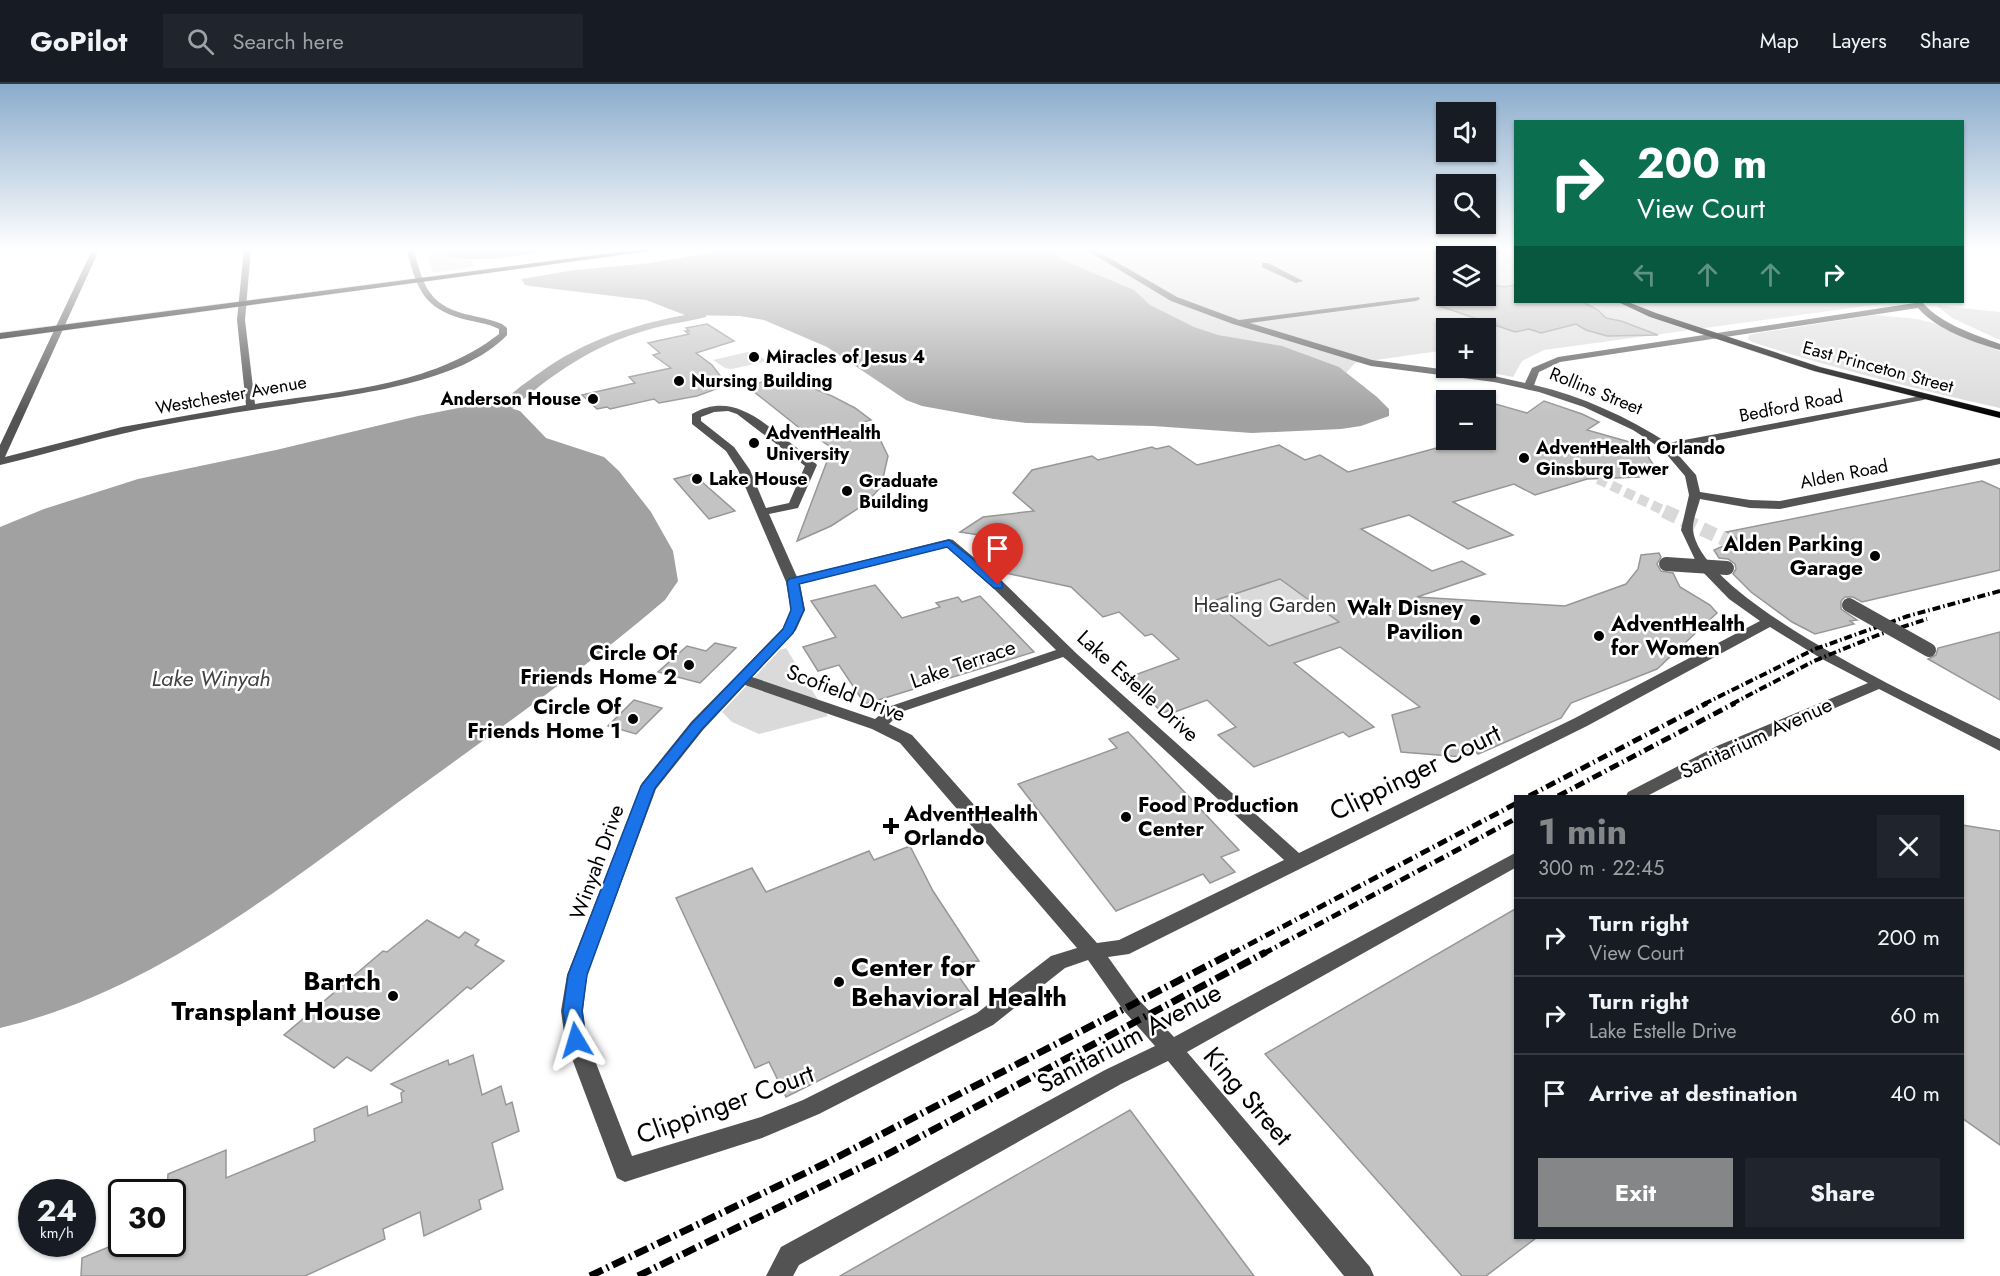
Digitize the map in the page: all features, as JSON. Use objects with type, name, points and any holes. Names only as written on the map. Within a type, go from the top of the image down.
[{"type":"main road","points":[[0,336],[243,304]]},
{"type":"main road","name":"East Princeton Street","points":[[1626,304],[1653,315],[1817,369],[2000,415]]},
{"type":"main road","name":"East Princeton Street","points":[[1646,304],[1714,335]]},
{"type":"street","points":[[0,457],[71,304]]},
{"type":"street","points":[[243,304],[242,320],[250,408]]},
{"type":"street","name":"Westchester Avenue","points":[[0,462],[89,437],[393,384],[435,372],[493,345],[503,335],[503,328],[495,323],[455,314],[432,304]]},
{"type":"street","name":"Rollins Street","points":[[1186,304],[1236,322],[1371,363],[1494,379],[1557,394],[1617,417],[1666,447],[1690,476],[1695,495]]},
{"type":"street","points":[[1236,322],[1380,304]]},
{"type":"street","points":[[1529,386],[1535,370],[1558,360],[1916,304]]},
{"type":"street","points":[[1920,304],[1927,312],[1946,324]]},
{"type":"street","points":[[1878,311],[1913,315],[1946,324],[2000,346]]},
{"type":"street","name":"Bedford Road","points":[[1666,447],[1923,397]]},
{"type":"street","name":"Winyah Drive","points":[[625,1170],[576,1040],[572,1011],[578,975],[648,786],[697,726],[789,630],[798,610],[793,582],[744,471],[730,449],[696,422],[696,417],[702,412],[722,408],[741,413],[811,465],[794,505],[763,512]]},
{"type":"street","name":"Alden Road","points":[[1695,495],[1750,504],[1780,506],[2000,461]]},
{"type":"street","points":[[1695,495],[1687,530],[1692,546],[1705,568],[1734,596],[1772,622],[1879,684],[2000,746]]},
{"type":"street","name":"Lake Estelle Drive","points":[[793,582],[949,543],[998,585],[1083,667],[1298,862]]},
{"type":"street","points":[[1666,564],[1727,568]]},
{"type":"street","points":[[1849,605],[1929,651]]},
{"type":"street","name":"Clippinger Court","points":[[625,1170],[762,1127],[811,1107],[985,1019],[1058,962],[1092,951],[1122,948],[1642,691],[1751,630],[1772,622]]},
{"type":"street","name":"Lake Terrace","points":[[878,725],[897,709],[1066,651]]},
{"type":"street","name":"Scofield Drive","points":[[742,679],[878,725],[906,739],[1092,951]]},
{"type":"street","name":"Sanitarium Avenue","points":[[1636,795],[1723,750],[1879,684]]},
{"type":"street","name":"Sanitarium Avenue","points":[[779,1276],[790,1256],[1113,1077],[1170,1050],[1514,861]]},
{"type":"street","name":"King Street","points":[[1092,951],[1131,1005],[1201,1082],[1361,1276]]},
{"type":"green space","points":[[1130,304],[1436,304],[1436,306],[1496,306],[1496,304],[1883,304],[1544,350],[1522,361],[1513,377],[1496,374],[1496,318],[1436,318],[1436,351],[1355,363],[1346,373],[1366,388],[1200,340]]},
{"type":"green space","points":[[1936,305],[2000,312],[2000,340],[1952,318]]},
{"type":"green space","points":[[1875,315],[1933,323],[2000,351],[2000,408],[1906,386],[1782,352],[1748,339],[1749,335],[1758,333]]},
{"type":"green space","points":[[752,351],[767,361],[732,369],[725,368],[713,360]]},
{"type":"green space","name":"Healing Garden","points":[[1238,549],[1329,615],[1358,615],[1269,646],[1168,565]]},
{"type":"green space","points":[[786,648],[828,716],[759,734],[732,722],[722,712],[780,650]]},
{"type":"water","points":[[655,304],[1149,304],[1194,327],[1218,335],[1282,346],[1339,367],[1377,397],[1389,409],[1389,416],[1361,426],[1341,429],[1252,433],[1153,426],[1027,423],[994,419],[922,406],[906,400],[827,347],[764,320],[740,316],[685,315]]},
{"type":"water","name":"Lake Winyah","points":[[498,404],[520,411],[546,438],[604,457],[619,471],[651,512],[673,551],[678,581],[665,600],[569,677],[262,901],[162,963],[110,990],[56,1011],[0,1028],[0,527],[44,509],[138,479],[276,450],[418,416],[473,405]]},
{"type":"building","points":[[1586,304],[1598,310],[1606,318],[1621,321],[1658,335],[1607,336],[1586,330],[1576,324],[1541,333],[1529,329],[1515,332],[1496,325],[1496,318],[1475,318],[1440,306]]},
{"type":"building","points":[[707,324],[734,341],[696,353],[712,365],[727,385],[697,396],[659,403],[654,399],[610,409],[607,407],[597,409],[582,395],[635,383],[629,377],[671,368],[653,355],[660,353],[648,343],[689,334],[685,331],[689,331],[686,328]]},
{"type":"building","points":[[770,379],[812,388],[855,408],[871,420],[863,422],[876,431],[888,456],[881,487],[865,504],[831,526],[797,541],[832,448],[816,437],[812,438],[748,387]]},
{"type":"building","points":[[1544,401],[1582,414],[1599,422],[1587,430],[1633,443],[1647,455],[1656,469],[1640,477],[1587,479],[1535,495],[1514,484],[1453,502],[1513,535],[1468,549],[1409,515],[1361,529],[1432,571],[1462,561],[1485,574],[1417,597],[1565,606],[1626,584],[1638,569],[1641,555],[1659,553],[1661,557],[1657,564],[1661,571],[1673,573],[1680,587],[1710,605],[1717,613],[1657,669],[1571,703],[1561,718],[1478,754],[1475,751],[1463,757],[1401,752],[1392,715],[1420,707],[1340,647],[1294,663],[1374,727],[1349,737],[1343,732],[1254,767],[1218,735],[1236,727],[1207,700],[1172,713],[1170,710],[1163,713],[1147,698],[1141,700],[1121,680],[1179,659],[1152,634],[1145,636],[1119,612],[1103,617],[1071,587],[1001,572],[1010,557],[987,553],[991,547],[981,545],[986,536],[960,532],[983,517],[1034,511],[1013,493],[1032,470],[1092,456],[1098,460],[1152,447],[1156,449],[1169,446],[1197,465],[1279,445],[1305,460],[1320,455],[1348,472],[1436,448],[1436,450],[1496,450],[1496,404],[1527,413]],"holes":[[[1280,579],[1339,622],[1269,646],[1213,601]]]},
{"type":"building","points":[[693,474],[735,511],[709,519],[674,479]]},
{"type":"building","name":"Alden Parking Garage","points":[[1982,481],[2000,489],[2000,570],[1862,602],[1853,597],[1845,597],[1841,601],[1841,609],[1857,620],[1850,621],[1854,624],[1815,634],[1792,622],[1751,592],[1733,574],[1736,569],[1735,564],[1728,559],[1719,558],[1714,550],[1738,539],[1726,532]]},
{"type":"building","points":[[875,585],[902,618],[940,607],[936,603],[958,597],[962,602],[980,596],[1034,652],[865,704],[839,665],[818,671],[803,647],[836,637],[811,601]]},
{"type":"building","points":[[2000,632],[2000,700],[1928,659],[1936,655],[1938,648]]},
{"type":"building","name":"Circle Of Friends Home 2","points":[[715,643],[736,648],[700,683],[658,672],[687,646],[706,651]]},
{"type":"building","name":"Circle Of Friends Home 1","points":[[634,700],[662,708],[636,734],[608,726]]},
{"type":"building","name":"Food Production Center","points":[[1128,732],[1239,850],[1221,857],[1235,872],[1210,883],[1203,874],[1116,911],[1018,784],[1117,748],[1109,739]]},
{"type":"building","points":[[1964,825],[2000,831],[2000,1145],[1964,1119]]},
{"type":"building","name":"Center for Behavioral Health","points":[[910,846],[933,891],[979,961],[949,963],[977,1002],[786,1097],[769,1062],[755,1068],[676,898],[752,868],[766,892],[869,851],[874,860]]},
{"type":"building","points":[[1514,910],[1514,1239],[1535,1239],[1486,1276],[1462,1276],[1265,1054]]},
{"type":"building","name":"Bartch Transplant House","points":[[427,920],[459,938],[465,932],[479,940],[475,945],[504,961],[471,989],[467,987],[371,1071],[347,1057],[334,1068],[284,1035],[383,951],[387,952]]},
{"type":"building","points":[[473,1055],[482,1095],[501,1086],[506,1105],[512,1102],[519,1131],[492,1143],[503,1189],[479,1200],[481,1209],[424,1236],[420,1212],[383,1229],[385,1239],[305,1276],[81,1276],[82,1258],[96,1257],[96,1252],[108,1247],[108,1257],[186,1257],[186,1179],[168,1179],[168,1174],[226,1150],[226,1178],[315,1141],[314,1129],[367,1106],[368,1116],[402,1102],[401,1093],[404,1091],[391,1084],[448,1060],[449,1065]]},
{"type":"building","points":[[1130,1110],[1254,1276],[840,1276]]},
{"type":"waterway","points":[[507,406],[553,369],[597,344],[645,327],[702,315]]},
{"type":"tunnel","points":[[1598,479],[1667,512]]},
{"type":"tunnel","points":[[1664,511],[1730,542]]},
{"type":"railway","points":[[1704,704],[1815,649],[1908,616],[2000,591]]},
{"type":"railway","points":[[1732,704],[1814,661],[1878,635],[1927,619]]},
{"type":"railway","points":[[1531,795],[1707,703]]},
{"type":"railway","points":[[1560,795],[1735,703]]},
{"type":"railway","points":[[1231,954],[1514,805]]},
{"type":"railway","points":[[1263,954],[1514,820]]},
{"type":"railway","points":[[590,1276],[824,1164],[1234,952]]},
{"type":"railway","points":[[638,1276],[884,1156],[1266,952]]},
{"type":"place","name":"Miracles of Jesus 4","points":[[754,357]]},
{"type":"place","name":"Nursing Building","points":[[679,381]]},
{"type":"place","name":"Anderson House","points":[[593,399]]},
{"type":"place","name":"AdventHealth University","points":[[754,443]]},
{"type":"place","name":"AdventHealth Orlando Ginsburg Tower","points":[[1524,458]]},
{"type":"place","name":"Lake House","points":[[697,479]]},
{"type":"place","name":"Graduate Building","points":[[847,491]]},
{"type":"place","name":"Alden Parking Garage","points":[[1875,556]]},
{"type":"place","name":"Walt Disney Pavilion","points":[[1475,620]]},
{"type":"place","name":"AdventHealth for Women","points":[[1599,636]]},
{"type":"place","name":"Circle Of Friends Home 2","points":[[689,665]]},
{"type":"place","name":"Circle Of Friends Home 1","points":[[633,719]]},
{"type":"place","name":"Food Production Center","points":[[1126,817]]},
{"type":"place","name":"AdventHealth Orlando","points":[[891,826]]},
{"type":"place","name":"Center for Behavioral Health","points":[[839,982]]},
{"type":"place","name":"Bartch Transplant House","points":[[393,996]]},
{"type":"route","points":[[576,1040],[572,1011],[578,975],[648,786],[697,726],[789,630],[798,610],[793,582],[949,543],[998,585]]}]
